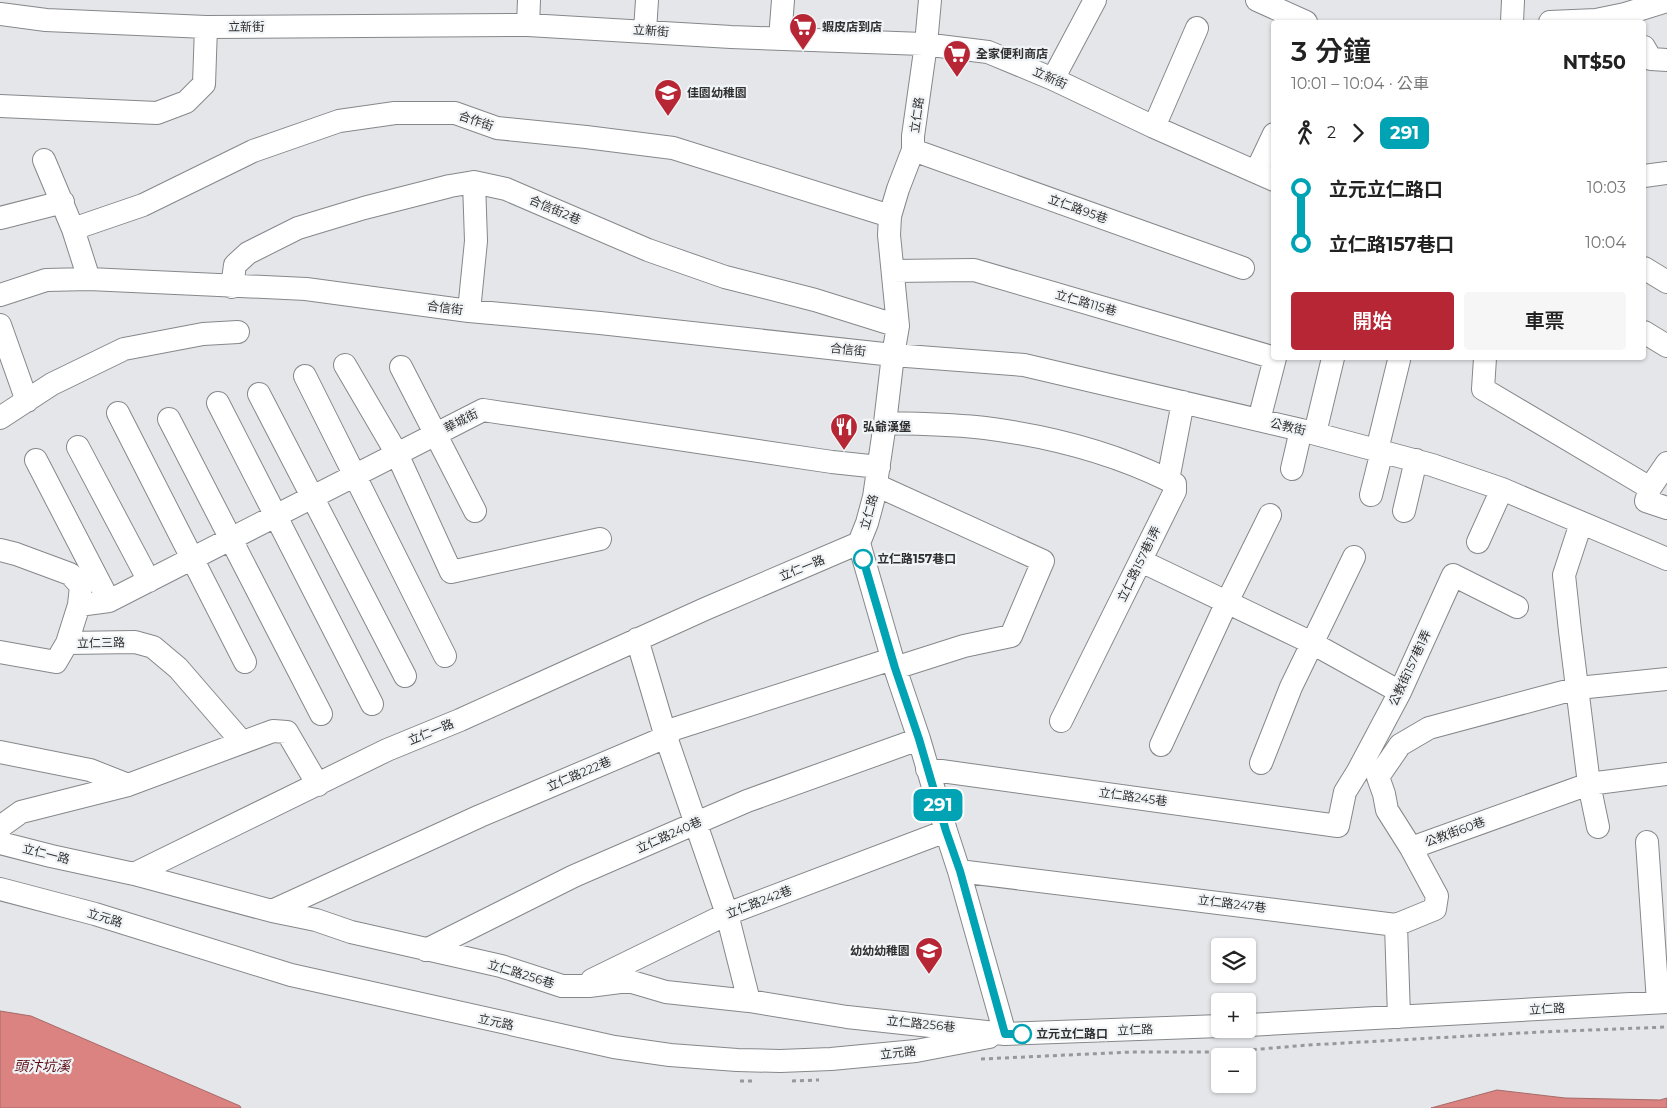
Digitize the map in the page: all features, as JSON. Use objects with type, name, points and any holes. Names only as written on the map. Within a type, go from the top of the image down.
[{"type":"street","points":[[528,25],[529,0]]},
{"type":"street","points":[[645,31],[648,0]]},
{"type":"street","points":[[780,38],[783,0]]},
{"type":"street","name":"立仁路","points":[[930,0],[913,136],[914,150],[898,188],[890,216],[889,236],[898,326],[878,476],[867,523],[859,543],[893,664],[919,739],[946,831],[960,871],[1005,1034],[1211,1026]]},
{"type":"street","points":[[1053,79],[1095,0]]},
{"type":"street","points":[[1257,0],[1302,20]]},
{"type":"street","points":[[1512,20],[1513,0]]},
{"type":"street","points":[[1596,20],[1627,18],[1667,1]]},
{"type":"street","name":"立新街","points":[[0,14],[46,20],[206,27],[528,25],[926,44],[988,52],[1053,79],[1154,127],[1265,176]]},
{"type":"street","points":[[0,106],[157,113],[186,102],[204,84],[206,27]]},
{"type":"street","points":[[1154,127],[1197,28]]},
{"type":"street","points":[[1646,51],[1651,60],[1667,60]]},
{"type":"street","name":"合作街","points":[[73,228],[143,205],[253,151],[339,121],[395,113],[455,113],[497,128],[586,136],[673,148],[890,216]]},
{"type":"street","points":[[1265,176],[1271,148]]},
{"type":"street","name":"立仁路95巷","points":[[914,150],[1243,268]]},
{"type":"street","points":[[44,160],[73,228],[89,279]]},
{"type":"street","points":[[1646,176],[1667,173]]},
{"type":"street","points":[[469,311],[476,241],[474,182]]},
{"type":"street","name":"合信街2巷","points":[[232,287],[235,265],[248,253],[298,228],[364,208],[450,186],[474,182],[506,188],[648,250],[725,277],[815,300],[898,326]]},
{"type":"street","points":[[0,218],[63,202]]},
{"type":"street","points":[[1646,269],[1667,282]]},
{"type":"street","name":"立仁路115巷","points":[[893,271],[974,270],[1271,357]]},
{"type":"street","name":"合信街","points":[[0,295],[46,280],[89,279],[306,289],[469,311],[893,354]]},
{"type":"street","points":[[0,325],[26,400]]},
{"type":"street","points":[[0,418],[52,384],[124,349],[204,334],[238,332]]},
{"type":"street","points":[[1646,333],[1667,346]]},
{"type":"street","name":"公教街","points":[[893,354],[1024,365],[1259,420],[1416,460],[1502,488],[1667,559]]},
{"type":"street","points":[[1259,420],[1274,360]]},
{"type":"street","points":[[1292,469],[1308,432],[1332,360]]},
{"type":"street","points":[[1371,495],[1380,460],[1377,450],[1399,360]]},
{"type":"street","points":[[1485,360],[1483,389],[1650,488]]},
{"type":"street","points":[[345,365],[397,454],[451,572],[600,539]]},
{"type":"street","points":[[401,367],[475,511]]},
{"type":"street","points":[[305,376],[445,656]]},
{"type":"street","points":[[259,394],[405,676]]},
{"type":"street","name":"立仁路157巷1弄","points":[[1061,721],[1175,491],[1175,484],[1168,480],[1182,402]]},
{"type":"street","points":[[218,403],[372,704]]},
{"type":"street","name":"華城街","points":[[79,605],[110,601],[483,410],[822,461],[878,476],[1043,561]]},
{"type":"street","points":[[118,413],[245,662]]},
{"type":"street","points":[[169,419],[321,714]]},
{"type":"street","points":[[885,423],[984,428],[1068,443],[1141,467],[1168,480]]},
{"type":"street","points":[[78,447],[149,581]]},
{"type":"street","points":[[36,460],[110,601]]},
{"type":"street","points":[[1404,511],[1416,460]]},
{"type":"street","points":[[1667,463],[1650,488],[1646,501],[1667,508]]},
{"type":"street","points":[[1478,542],[1502,488]]},
{"type":"street","points":[[1161,746],[1227,602],[1270,515]]},
{"type":"street","points":[[1581,523],[1564,575],[1589,784],[1598,826]]},
{"type":"street","name":"立仁一路","points":[[0,843],[134,874],[387,750],[460,720],[637,639],[859,543]]},
{"type":"street","name":"立仁三路","points":[[0,550],[70,574],[81,586],[79,605],[67,643],[135,642],[154,647],[178,668],[242,742]]},
{"type":"street","points":[[1261,763],[1291,687],[1354,557]]},
{"type":"street","name":"立仁路222巷","points":[[272,910],[480,816],[666,737],[674,729],[893,664],[1011,636],[1043,561]]},
{"type":"street","points":[[1141,561],[1312,643],[1400,692]]},
{"type":"street","name":"公教街157巷1弄","points":[[1338,826],[1345,792],[1358,772],[1400,692],[1453,575],[1517,607]]},
{"type":"street","points":[[637,639],[666,737],[727,914],[749,1001]]},
{"type":"street","points":[[0,652],[56,662],[67,643]]},
{"type":"street","name":"公教街60巷","points":[[1667,679],[1578,688],[1429,728],[1400,745],[1378,777],[1387,810],[1412,848],[1589,784],[1667,774]]},
{"type":"street","points":[[0,827],[21,812],[128,785],[273,730],[288,732],[318,785]]},
{"type":"street","name":"立仁路240巷","points":[[426,950],[574,876],[695,823],[747,801],[919,739]]},
{"type":"street","points":[[0,752],[90,770],[128,785]]},
{"type":"street","name":"立仁路245巷","points":[[927,769],[1338,826]]},
{"type":"street","name":"立仁路242巷","points":[[579,986],[727,914],[946,831]]},
{"type":"street","points":[[1647,842],[1662,1002]]},
{"type":"street","name":"立仁路247巷","points":[[960,871],[1396,925],[1435,909],[1438,896],[1412,848]]},
{"type":"street","name":"立仁路256巷","points":[[134,874],[316,920],[351,932],[501,966],[562,986],[589,986],[632,982],[666,992],[749,1001],[847,1017],[1005,1034]]},
{"type":"street","name":"立元路","points":[[0,889],[95,914],[291,975],[477,1017],[624,1048],[670,1055],[737,1060],[831,1059],[916,1051],[1005,1034]]},
{"type":"street","points":[[1396,925],[1399,1017]]},
{"type":"street","name":"立仁路","points":[[1256,1025],[1662,1002]]},
{"type":"water","name":"頭汴坑溪","points":[[0,1011],[31,1016],[241,1108],[0,1108]]},
{"type":"water","points":[[1497,1090],[1565,1098],[1660,1100],[1667,1098],[1667,1108],[1431,1108]]},
{"type":"bus line","name":"291","points":[[863,559],[895,668],[960,871],[1005,1034],[1022,1034]]},
{"type":"place","name":"蝦皮店到店","points":[[803,51]]},
{"type":"place","name":"全家便利商店","points":[[957,78]]},
{"type":"place","name":"佳園幼稚園","points":[[668,117]]},
{"type":"place","name":"弘爺漢堡","points":[[844,451]]},
{"type":"place","name":"立仁路157巷口","points":[[863,559]]},
{"type":"place","name":"幼幼幼稚園","points":[[929,975]]},
{"type":"place","name":"立元立仁路口","points":[[1022,1034]]}]
